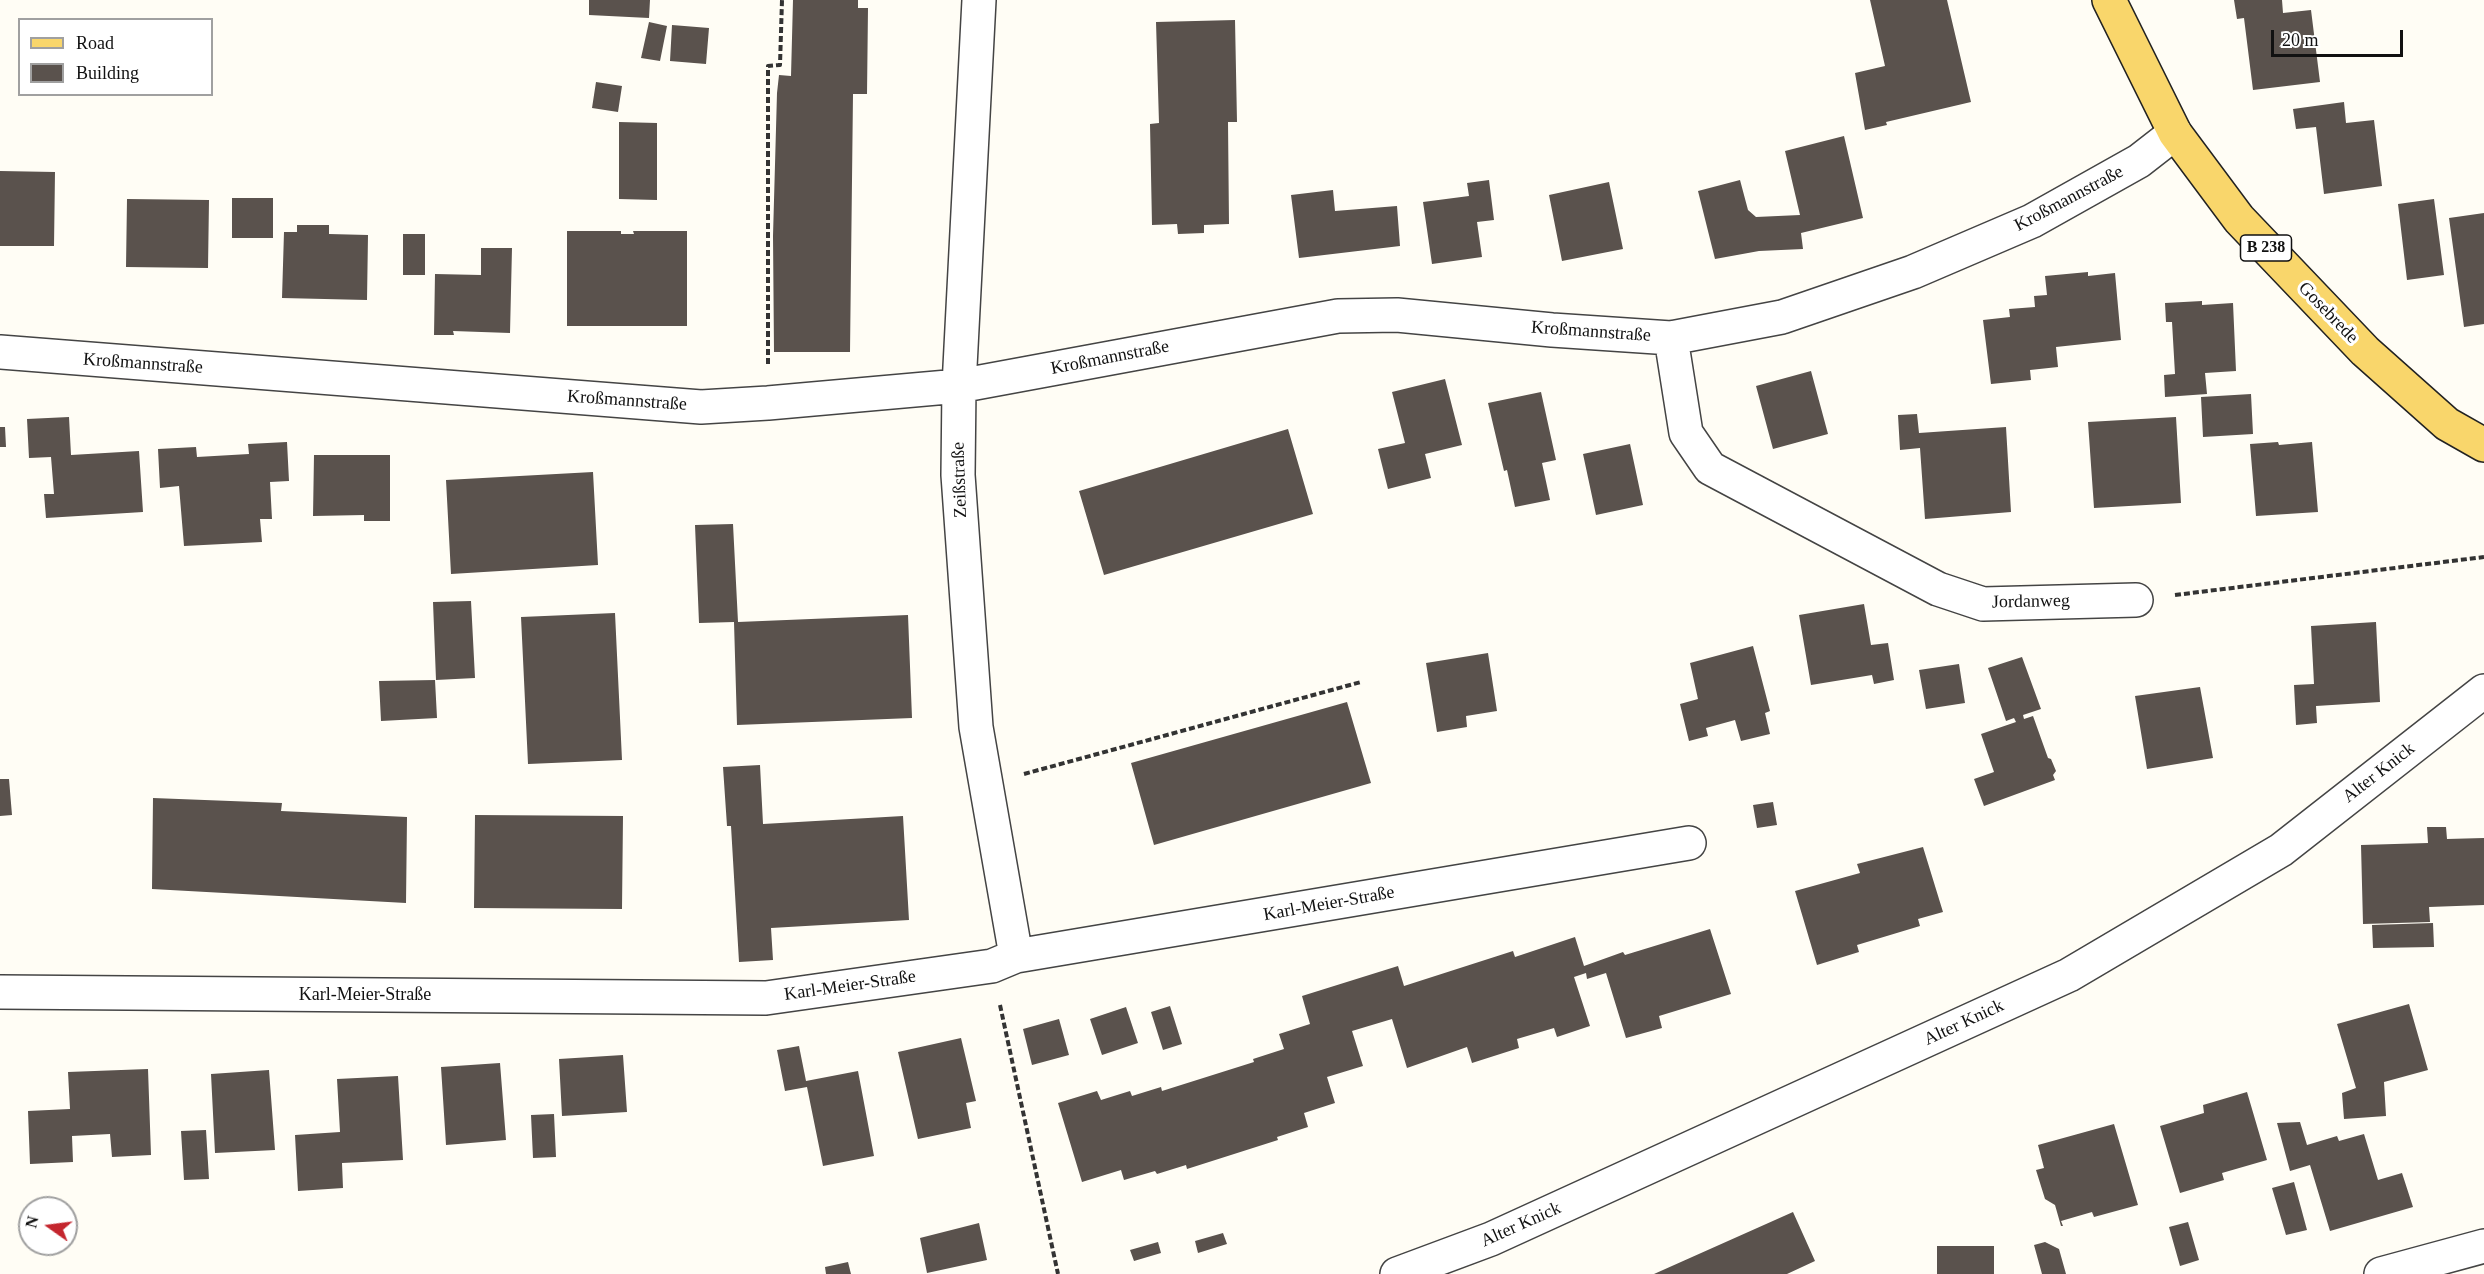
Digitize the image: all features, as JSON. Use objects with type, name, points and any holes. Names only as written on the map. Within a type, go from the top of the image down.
[{"type":"main road","name":"Gosebrede","points":[[2109,0],[2175,133],[2239,219],[2365,351],[2447,424],[2484,445]]},
{"type":"street","name":"Zeißstraße","points":[[979,0],[959,386],[957,475],[976,727],[986,784],[1004,961]]},
{"type":"street","name":"Kroßmannstraße","points":[[0,352],[701,407],[959,386],[1338,316],[1396,315],[1552,330],[1671,338],[1782,318],[1913,272],[2032,221],[2139,161],[2175,133]]},
{"type":"street","name":"Jordanweg","points":[[1671,338],[1686,433],[1710,468],[1938,589],[1983,604],[2136,600]]},
{"type":"street","name":"Alter Knick","points":[[1397,1274],[1491,1239],[2069,975],[2281,850],[2484,691]]},
{"type":"street","name":"Karl-Meier-Straße","points":[[0,992],[766,998],[1004,961],[1689,843]]},
{"type":"street","points":[[2381,1274],[2484,1246]]},
{"type":"path","points":[[768,403],[768,66],[780,65],[782,0]]},
{"type":"path","points":[[2136,600],[2484,557]]},
{"type":"path","points":[[986,784],[1361,682]]},
{"type":"path","points":[[1004,961],[1058,1274]]},
{"type":"building","points":[[589,0],[650,0],[649,18],[589,15]]},
{"type":"building","points":[[793,0],[858,0],[858,8],[868,8],[867,94],[853,94],[850,352],[774,352],[773,236],[777,93],[779,75],[791,76]]},
{"type":"building","points":[[1870,0],[1947,0],[1971,102],[1886,122],[1887,125],[1865,130],[1855,73],[1885,66]]},
{"type":"building","points":[[2234,0],[2282,0],[2283,13],[2311,10],[2320,82],[2253,90],[2244,18],[2237,19]]},
{"type":"building","points":[[1235,20],[1237,122],[1228,122],[1229,224],[1204,225],[1204,233],[1178,234],[1177,224],[1152,225],[1150,124],[1159,123],[1156,22]]},
{"type":"building","points":[[649,22],[667,26],[660,61],[641,58]]},
{"type":"building","points":[[672,25],[709,28],[706,64],[670,61]]},
{"type":"building","points":[[596,82],[622,86],[618,112],[592,108]]},
{"type":"building","points":[[2344,102],[2346,123],[2374,120],[2382,186],[2324,194],[2316,127],[2296,129],[2293,109]]},
{"type":"building","points":[[619,122],[657,123],[657,200],[619,199]]},
{"type":"building","points":[[1844,136],[1863,218],[1801,233],[1803,249],[1759,251],[1715,259],[1698,191],[1740,180],[1748,210],[1756,217],[1800,215],[1785,151]]},
{"type":"building","points":[[0,171],[55,172],[54,246],[0,246]]},
{"type":"building","points":[[1489,180],[1494,220],[1477,222],[1482,257],[1432,264],[1423,202],[1469,196],[1467,183]]},
{"type":"building","points":[[1609,182],[1623,249],[1562,261],[1549,195]]},
{"type":"building","points":[[1333,190],[1335,211],[1397,206],[1400,246],[1299,258],[1291,195]]},
{"type":"building","points":[[232,198],[273,198],[273,238],[232,238]]},
{"type":"building","points":[[127,199],[209,200],[208,268],[126,267]]},
{"type":"building","points":[[2434,199],[2444,275],[2407,280],[2398,204]]},
{"type":"building","points":[[2484,213],[2484,324],[2464,327],[2449,218]]},
{"type":"building","points":[[297,225],[329,225],[329,234],[368,235],[367,300],[282,298],[284,232],[297,232]]},
{"type":"building","points":[[567,231],[621,231],[621,234],[634,234],[633,231],[687,231],[687,326],[567,326]]},
{"type":"building","points":[[403,234],[425,234],[425,275],[403,275]]},
{"type":"building","points":[[481,248],[512,248],[510,333],[453,331],[454,335],[434,335],[435,274],[481,275]]},
{"type":"building","points":[[2088,272],[2088,276],[2115,273],[2121,340],[2056,347],[2058,367],[2030,370],[2031,380],[1991,384],[1983,320],[2010,317],[2009,309],[2035,307],[2034,296],[2047,295],[2045,276]]},
{"type":"building","points":[[2202,301],[2202,305],[2233,303],[2236,371],[2205,373],[2207,394],[2165,397],[2164,375],[2175,374],[2172,322],[2166,322],[2165,303]]},
{"type":"building","points":[[1811,371],[1828,434],[1773,449],[1756,386]]},
{"type":"building","points":[[1445,379],[1462,445],[1425,454],[1431,478],[1388,489],[1378,449],[1405,443],[1392,392]]},
{"type":"building","points":[[1541,392],[1556,460],[1542,463],[1550,500],[1515,507],[1488,403]]},
{"type":"building","points":[[2251,394],[2253,434],[2203,437],[2201,397]]},
{"type":"building","points":[[1917,414],[1919,433],[2006,427],[2011,512],[1925,519],[1920,448],[1900,450],[1898,415]]},
{"type":"building","points":[[69,417],[71,455],[139,451],[143,512],[46,518],[44,494],[54,494],[51,457],[29,458],[27,419]]},
{"type":"building","points":[[2176,417],[2181,503],[2094,508],[2088,422]]},
{"type":"building","points":[[0,427],[5,427],[6,447],[0,447]]},
{"type":"building","points":[[1288,429],[1313,514],[1104,575],[1079,491]]},
{"type":"building","points":[[287,442],[289,481],[270,482],[272,519],[260,519],[262,542],[184,546],[179,486],[160,488],[158,449],[196,447],[197,457],[249,454],[248,444]]},
{"type":"building","points":[[2278,442],[2279,445],[2312,442],[2318,512],[2256,516],[2250,444]]},
{"type":"building","points":[[1630,444],[1643,505],[1596,515],[1583,454]]},
{"type":"building","points":[[314,455],[390,455],[390,521],[364,521],[364,515],[313,516]]},
{"type":"building","points":[[593,472],[598,565],[451,574],[446,480]]},
{"type":"building","points":[[733,524],[738,622],[908,615],[912,718],[737,725],[734,622],[699,623],[695,525]]},
{"type":"building","points":[[471,601],[475,678],[436,680],[433,602]]},
{"type":"building","points":[[1864,604],[1871,645],[1888,643],[1894,680],[1874,684],[1872,675],[1811,685],[1799,615]]},
{"type":"building","points":[[615,613],[622,760],[528,764],[521,617]]},
{"type":"building","points":[[2376,622],[2380,702],[2316,706],[2317,723],[2296,725],[2294,685],[2314,684],[2311,626]]},
{"type":"building","points":[[1753,646],[1770,711],[1765,713],[1770,734],[1741,741],[1735,720],[1706,728],[1708,736],[1689,741],[1680,704],[1698,699],[1690,663]]},
{"type":"building","points":[[1488,653],[1497,711],[1466,716],[1467,727],[1437,732],[1426,663]]},
{"type":"building","points":[[2022,657],[2041,709],[2023,715],[2024,719],[2033,716],[2048,758],[2051,759],[2056,771],[2053,775],[2055,780],[1984,806],[1974,779],[1994,772],[1981,734],[2016,722],[2014,718],[2006,721],[1988,668]]},
{"type":"building","points":[[1959,664],[1965,703],[1926,709],[1919,670]]},
{"type":"building","points":[[435,680],[437,718],[381,721],[379,681]]},
{"type":"building","points":[[2200,687],[2213,758],[2147,769],[2135,696]]},
{"type":"building","points":[[1347,702],[1371,783],[1154,845],[1131,763]]},
{"type":"building","points":[[760,765],[763,824],[903,816],[909,920],[771,928],[773,960],[739,962],[731,826],[727,826],[723,767]]},
{"type":"building","points":[[0,779],[9,779],[12,815],[0,816]]},
{"type":"building","points":[[153,798],[282,803],[281,811],[407,817],[406,903],[152,889]]},
{"type":"building","points":[[1773,802],[1777,825],[1757,828],[1753,805]]},
{"type":"building","points":[[475,815],[623,816],[622,909],[474,908]]},
{"type":"building","points":[[2427,827],[2446,827],[2447,839],[2484,838],[2484,905],[2429,907],[2430,922],[2363,924],[2361,845],[2428,843]]},
{"type":"building","points":[[1923,847],[1943,912],[1918,919],[1920,926],[1857,945],[1859,952],[1817,965],[1795,891],[1860,873],[1857,864]]},
{"type":"building","points":[[2433,923],[2434,947],[2373,948],[2372,925]]},
{"type":"building","points":[[1710,929],[1731,994],[1659,1016],[1662,1028],[1626,1038],[1606,973],[1587,979],[1586,973],[1574,977],[1590,1026],[1557,1037],[1554,1028],[1517,1039],[1519,1048],[1472,1063],[1467,1047],[1407,1068],[1392,1019],[1352,1031],[1363,1066],[1327,1077],[1335,1103],[1304,1113],[1308,1127],[1277,1137],[1278,1140],[1187,1169],[1186,1165],[1157,1174],[1155,1171],[1124,1180],[1121,1170],[1082,1182],[1058,1103],[1097,1091],[1101,1100],[1130,1091],[1132,1096],[1161,1087],[1162,1091],[1254,1062],[1253,1059],[1284,1049],[1279,1034],[1310,1024],[1302,996],[1398,966],[1404,986],[1513,951],[1515,957],[1575,937],[1584,966],[1623,952],[1625,955]]},
{"type":"building","points":[[2409,1004],[2428,1070],[2384,1082],[2386,1116],[2344,1119],[2342,1093],[2356,1088],[2337,1024]]},
{"type":"building","points":[[1170,1006],[1182,1044],[1163,1050],[1151,1012]]},
{"type":"building","points":[[1126,1007],[1138,1043],[1102,1055],[1090,1019]]},
{"type":"building","points":[[1059,1019],[1069,1055],[1032,1065],[1023,1029]]},
{"type":"building","points":[[961,1038],[976,1101],[966,1103],[971,1128],[918,1139],[898,1052]]},
{"type":"building","points":[[799,1046],[806,1081],[858,1071],[874,1156],[823,1166],[807,1087],[785,1091],[777,1050]]},
{"type":"building","points":[[623,1055],[627,1112],[562,1116],[559,1059]]},
{"type":"building","points":[[500,1063],[506,1140],[446,1145],[441,1067]]},
{"type":"building","points":[[148,1069],[151,1155],[112,1157],[110,1134],[72,1136],[73,1162],[30,1164],[28,1111],[70,1109],[68,1072]]},
{"type":"building","points":[[269,1070],[275,1150],[215,1153],[211,1074]]},
{"type":"building","points":[[398,1076],[403,1160],[342,1163],[343,1188],[298,1191],[295,1135],[340,1132],[337,1079]]},
{"type":"building","points":[[2247,1092],[2267,1160],[2222,1173],[2224,1180],[2180,1193],[2160,1126],[2204,1113],[2203,1105]]},
{"type":"building","points":[[554,1114],[556,1157],[533,1158],[531,1115]]},
{"type":"building","points":[[2300,1122],[2307,1145],[2337,1136],[2339,1141],[2364,1134],[2378,1180],[2402,1173],[2413,1207],[2330,1231],[2310,1165],[2290,1171],[2277,1123]]},
{"type":"building","points":[[2114,1124],[2138,1205],[2094,1217],[2092,1212],[2061,1221],[2063,1226],[2061,1226],[2055,1205],[2045,1199],[2036,1170],[2044,1168],[2038,1145]]},
{"type":"building","points":[[206,1130],[209,1179],[184,1180],[181,1131]]},
{"type":"building","points":[[2294,1182],[2307,1230],[2286,1235],[2272,1188]]},
{"type":"building","points":[[1793,1212],[1815,1261],[1787,1274],[1654,1274]]},
{"type":"building","points":[[2188,1222],[2199,1260],[2180,1266],[2169,1227]]},
{"type":"building","points":[[979,1223],[987,1260],[927,1273],[920,1238]]},
{"type":"building","points":[[1223,1233],[1227,1244],[1198,1253],[1195,1241]]},
{"type":"building","points":[[1158,1242],[1161,1253],[1134,1261],[1130,1250]]},
{"type":"building","points":[[2045,1242],[2059,1249],[2066,1274],[2042,1274],[2034,1245]]},
{"type":"building","points":[[1937,1246],[1994,1246],[1994,1274],[1937,1274]]},
{"type":"building","points":[[848,1262],[851,1274],[826,1274],[825,1267]]}]
